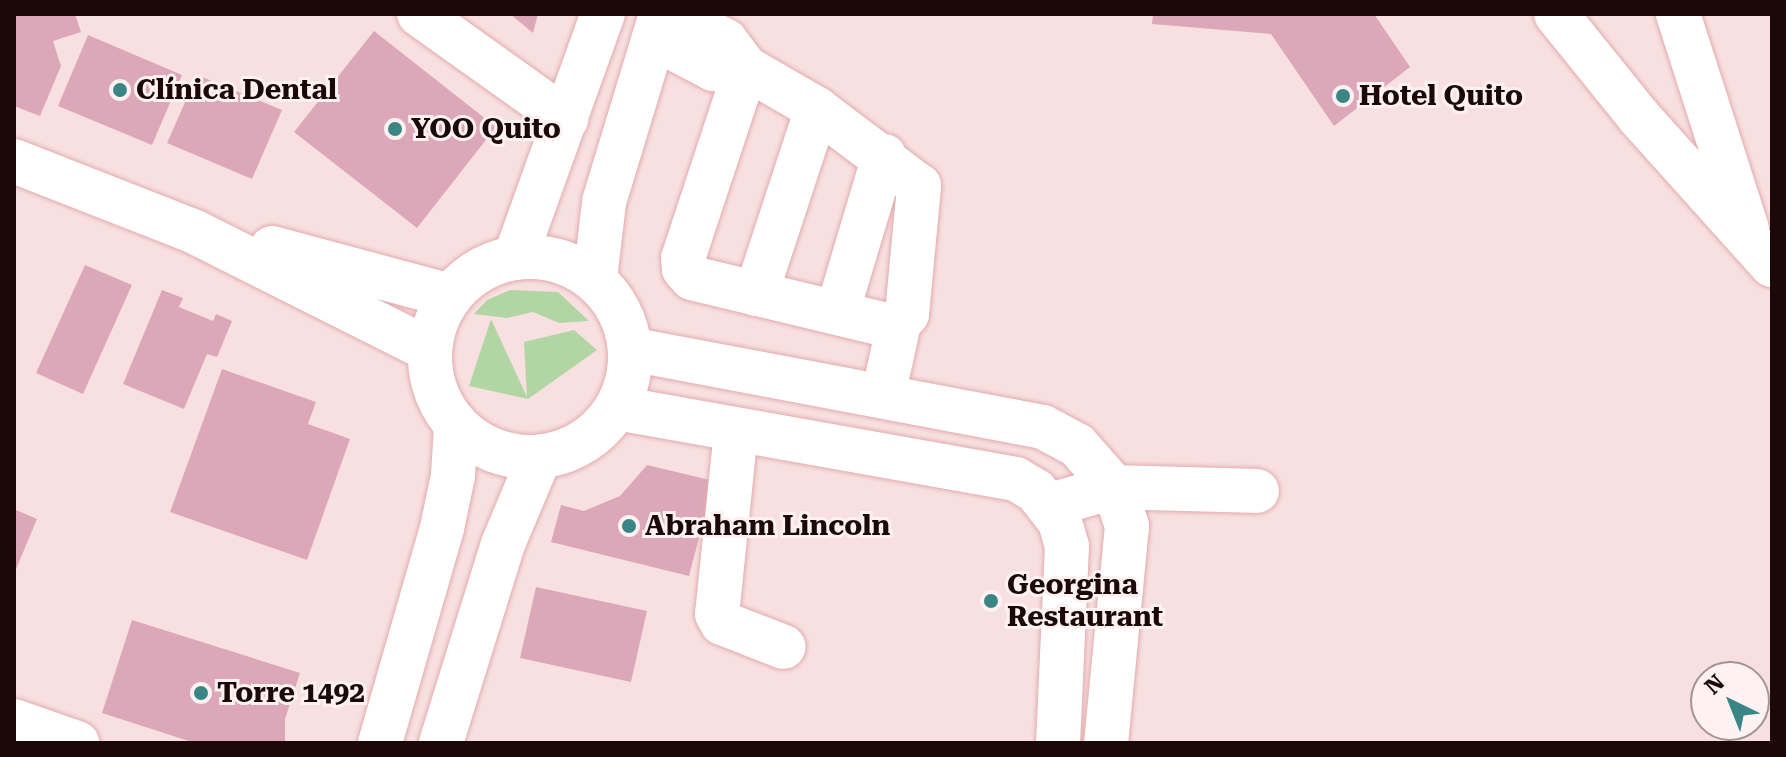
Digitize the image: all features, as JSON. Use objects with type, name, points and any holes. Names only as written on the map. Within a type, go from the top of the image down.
[{"type":"main road","points":[[419,14],[566,119]]},
{"type":"main road","points":[[515,258],[603,14]]},
{"type":"main road","points":[[1556,14],[1639,117],[1762,254]]},
{"type":"main road","points":[[1678,14],[1701,87],[1762,254]]},
{"type":"main road","points":[[595,279],[604,202],[663,22],[713,69],[746,68],[817,109],[911,176],[922,194],[907,314],[899,323],[883,396]]},
{"type":"main road","points":[[746,68],[683,258],[692,278],[890,326],[899,323]]},
{"type":"main road","points":[[1639,117],[1680,104],[1701,87]]},
{"type":"main road","points":[[756,294],[817,109]]},
{"type":"main road","points":[[837,313],[884,156]]},
{"type":"main road","points":[[14,161],[195,232],[430,350]]},
{"type":"main road","points":[[195,232],[246,241],[451,296]]},
{"type":"main road","points":[[515,258],[557,261],[595,279],[620,310],[630,349],[630,370],[617,408],[596,432],[570,449],[540,456],[485,447],[456,425],[435,390],[430,350],[440,312],[451,296],[491,264],[515,258]]},
{"type":"main road","points":[[630,349],[1043,427],[1077,445],[1114,487],[1129,544],[1106,743]]},
{"type":"main road","points":[[617,408],[1016,479],[1050,505],[1064,534],[1068,563],[1058,743]]},
{"type":"main road","points":[[380,743],[442,528],[453,476],[456,425]]},
{"type":"main road","points":[[736,431],[717,614],[722,623],[784,647]]},
{"type":"main road","points":[[441,743],[503,544],[540,456]]},
{"type":"main road","points":[[1050,505],[1114,487],[1257,491]]},
{"type":"main road","points":[[14,721],[77,743]]},
{"type":"green space","points":[[510,290],[558,292],[589,321],[559,323],[533,312],[507,318],[474,314],[487,300]]},
{"type":"green space","points":[[491,319],[527,397],[524,342],[574,330],[597,350],[528,399],[469,386]]},
{"type":"building","points":[[14,14],[75,14],[81,32],[53,41],[61,66],[40,116],[14,106]]},
{"type":"building","points":[[510,14],[538,14],[533,33]]},
{"type":"building","name":"Hotel Quito","points":[[1153,14],[1374,14],[1410,67],[1334,126],[1271,34],[1152,24]]},
{"type":"building","name":"YOO Quito","points":[[374,31],[496,127],[417,228],[294,132]]},
{"type":"building","name":"Clínica Dental","points":[[88,35],[182,75],[152,145],[58,106]]},
{"type":"building","points":[[197,75],[282,110],[252,179],[167,143]]},
{"type":"building","points":[[85,265],[132,285],[83,394],[36,373]]},
{"type":"building","points":[[162,290],[183,298],[179,307],[213,321],[216,314],[232,321],[217,357],[207,354],[184,409],[123,384]]},
{"type":"building","points":[[222,369],[316,402],[308,424],[350,439],[307,560],[170,512]]},
{"type":"building","name":"Abraham Lincoln","points":[[647,465],[714,481],[689,576],[551,542],[561,505],[584,511],[620,496]]},
{"type":"building","points":[[14,509],[37,519],[14,574]]},
{"type":"building","points":[[536,587],[647,611],[631,682],[520,658]]},
{"type":"building","name":"Torre 1492","points":[[132,620],[300,673],[285,719],[285,743],[195,743],[102,713]]},
{"type":"place","name":"Clínica Dental","points":[[120,90]]},
{"type":"place","name":"Hotel Quito","points":[[1343,96]]},
{"type":"place","name":"YOO Quito","points":[[395,129]]},
{"type":"place","name":"Abraham Lincoln","points":[[629,526]]},
{"type":"place","name":"Georgina Restaurant","points":[[991,601]]},
{"type":"place","name":"Torre 1492","points":[[201,693]]}]
